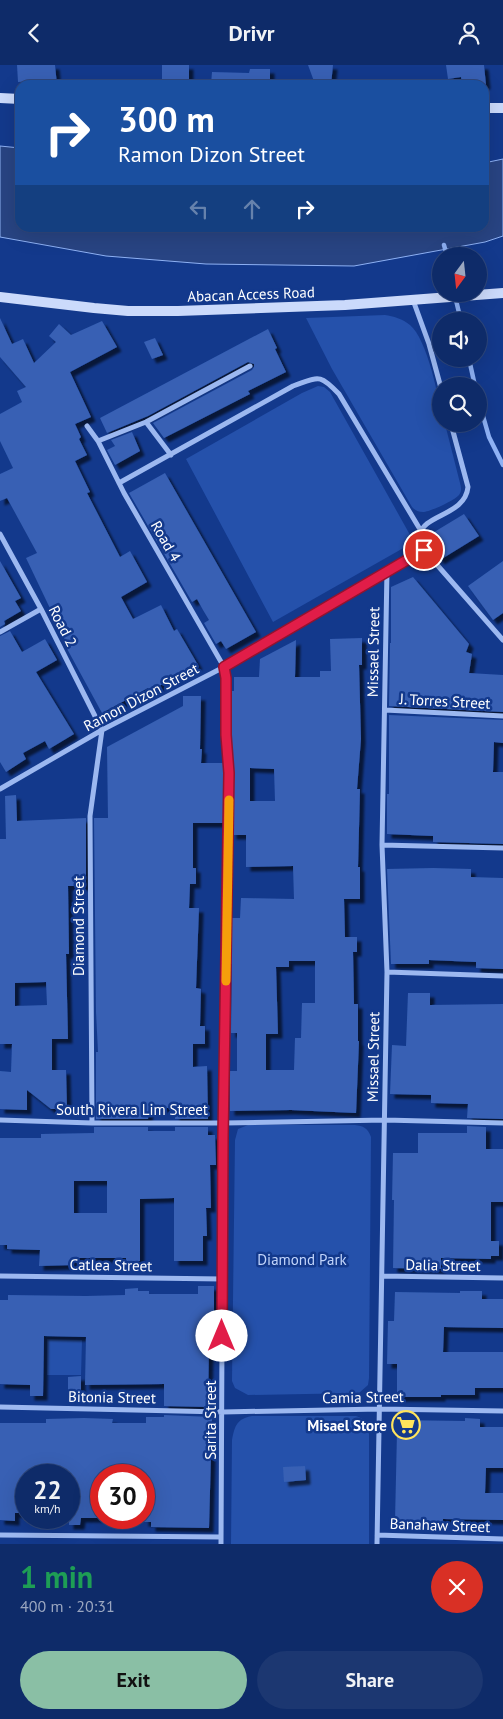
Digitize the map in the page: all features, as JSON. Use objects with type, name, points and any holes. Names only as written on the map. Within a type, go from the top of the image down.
[{"type":"street","points":[[0,98],[15,99]]},
{"type":"street","points":[[489,108],[503,107]]},
{"type":"street","name":"Abacan Access Road","points":[[0,297],[94,308],[178,311],[345,305],[503,293]]},
{"type":"street","points":[[413,300],[429,344],[438,377]]},
{"type":"street","points":[[98,441],[146,422],[250,365]]},
{"type":"street","points":[[119,483],[293,386],[318,378],[327,381],[339,394],[421,531],[420,541],[424,550],[503,640]]},
{"type":"street","points":[[146,422],[171,455]]},
{"type":"street","name":"Road 4","points":[[87,426],[98,441],[119,483],[224,667]]},
{"type":"street","points":[[421,531],[432,521],[460,505],[468,495],[468,487],[453,432]]},
{"type":"street","name":"Road 2","points":[[0,534],[41,609],[102,730]]},
{"type":"street","name":"Ramon Dizon Street","points":[[0,789],[102,730],[224,667],[424,550]]},
{"type":"street","name":"Missael Street","points":[[377,1544],[387,972],[382,845],[387,570]]},
{"type":"street","points":[[0,632],[41,609]]},
{"type":"street","name":"Sarita Street","points":[[221,1544],[223,1412],[222,1279],[229,782],[226,678],[224,667]]},
{"type":"street","name":"J. Torres Street","points":[[385,710],[503,716]]},
{"type":"street","name":"Diamond Street","points":[[92,1123],[90,816],[102,730]]},
{"type":"street","points":[[382,845],[503,848]]},
{"type":"street","points":[[387,972],[503,976]]},
{"type":"street","name":"South Rivera Lim Street","points":[[0,1119],[92,1123],[385,1120],[503,1123]]},
{"type":"street","name":"Catlea Street","points":[[0,1276],[222,1279]]},
{"type":"street","name":"Dalia Street","points":[[382,1276],[503,1278]]},
{"type":"street","name":"Bitonia Street","points":[[0,1407],[223,1412]]},
{"type":"street","name":"Camia Street","points":[[223,1412],[380,1409],[503,1411]]},
{"type":"street","points":[[0,1535],[221,1537]]},
{"type":"street","name":"Banahaw Street","points":[[377,1535],[503,1539]]},
{"type":"green space","points":[[385,315],[398,318],[410,325],[416,332],[422,343],[434,377],[432,377],[432,432],[447,432],[461,486],[461,492],[457,497],[423,512],[412,507],[332,369],[306,318]]},
{"type":"green space","points":[[318,386],[324,387],[330,392],[414,542],[273,622],[186,459],[302,393]]},
{"type":"green space","name":"Diamond Park","points":[[248,1125],[355,1125],[365,1128],[370,1134],[369,1378],[368,1385],[359,1393],[248,1395],[235,1388],[232,1381],[235,1140],[238,1129]]},
{"type":"green space","points":[[47,1339],[82,1340],[81,1375],[47,1375]]},
{"type":"green space","points":[[252,1416],[356,1416],[364,1420],[369,1433],[369,1544],[231,1544],[232,1440],[238,1423]]},
{"type":"shaded area","points":[[0,146],[15,148],[15,232],[489,232],[489,162],[503,159],[503,236],[485,242],[458,247],[432,247],[432,252],[354,266],[206,264],[106,256],[0,237]]},
{"type":"building","points":[[17,65],[55,65],[56,80],[18,80]]},
{"type":"building","points":[[162,65],[189,65],[189,79],[162,79]]},
{"type":"building","points":[[308,65],[333,65],[332,80],[314,80]]},
{"type":"building","points":[[446,65],[484,65],[486,80],[461,80],[461,77],[448,79]]},
{"type":"building","points":[[250,69],[270,69],[270,80],[211,80],[212,72],[249,73]]},
{"type":"building","points":[[0,318],[12,344],[23,339],[34,363],[56,342],[49,336],[59,324],[71,335],[102,321],[117,347],[70,372],[91,417],[75,424],[81,437],[79,439],[87,455],[75,461],[90,492],[87,493],[120,557],[130,551],[147,582],[121,597],[133,619],[161,605],[174,631],[177,629],[198,665],[150,691],[148,688],[102,713],[65,645],[67,644],[26,558],[37,553],[7,498],[0,501],[0,474],[13,468],[0,441],[0,414],[22,402],[17,391],[26,387],[0,357]]},
{"type":"building","points":[[268,329],[286,372],[248,391],[250,394],[164,438],[153,423],[252,370],[254,364],[248,362],[148,416],[107,433],[100,418]]},
{"type":"building","points":[[155,338],[163,355],[152,359],[144,342]]},
{"type":"building","points":[[132,432],[140,451],[115,465],[107,450],[115,446],[111,440]]},
{"type":"building","points":[[165,473],[256,632],[226,649],[221,641],[216,644],[204,623],[209,620],[197,599],[192,602],[129,493]]},
{"type":"building","points":[[464,514],[479,536],[440,560],[426,537]]},
{"type":"building","points":[[0,561],[21,598],[15,601],[21,611],[4,621],[5,624],[0,627]]},
{"type":"building","points":[[503,561],[503,613],[493,620],[468,586]]},
{"type":"building","points":[[413,577],[469,644],[466,652],[472,654],[469,673],[503,675],[503,712],[389,706],[391,587]]},
{"type":"building","points":[[10,631],[22,652],[45,639],[57,660],[36,672],[74,734],[49,749],[45,741],[23,753],[26,759],[6,772],[0,762],[0,636]]},
{"type":"building","points":[[362,638],[362,665],[359,665],[361,739],[357,789],[360,789],[358,867],[360,867],[360,899],[344,899],[345,937],[357,937],[357,952],[353,952],[354,1004],[358,1004],[359,1041],[356,1113],[291,1110],[230,1111],[230,1071],[237,1071],[237,1033],[231,1033],[231,918],[240,918],[241,898],[294,899],[293,866],[246,867],[246,835],[232,835],[233,773],[230,735],[230,691],[234,691],[234,677],[259,677],[260,659],[296,640],[295,677],[320,677],[320,671],[331,671],[330,639]],"holes":[[[250,768],[274,769],[275,801],[250,801]],[[289,961],[315,961],[315,1003],[302,1003],[301,1038],[295,1038],[294,1070],[266,1070],[266,1034],[278,1034],[276,967],[289,967]]]},
{"type":"building","points":[[183,696],[201,696],[201,763],[224,763],[225,773],[224,823],[193,823],[193,868],[196,868],[196,884],[190,884],[189,908],[199,908],[196,988],[201,989],[200,1026],[205,1026],[205,1044],[193,1044],[193,1067],[207,1066],[208,1119],[175,1119],[175,1108],[149,1108],[148,1119],[96,1119],[96,1052],[98,1052],[94,818],[108,818],[107,747],[183,706]]},
{"type":"building","points":[[389,715],[503,720],[503,743],[494,742],[493,772],[503,772],[503,844],[433,842],[433,836],[387,834]]},
{"type":"building","points":[[16,795],[17,821],[86,818],[86,886],[68,886],[69,954],[66,954],[68,1039],[52,1039],[52,1070],[66,1070],[67,1109],[51,1109],[27,1090],[27,1110],[0,1109],[0,1071],[11,1072],[12,1044],[0,1044],[0,839],[6,839],[5,796]],"holes":[[[46,982],[47,1005],[15,1006],[15,983]]]},
{"type":"building","points":[[387,869],[471,869],[471,877],[503,878],[503,969],[476,968],[476,962],[429,960],[429,964],[391,964]]},
{"type":"building","points":[[408,993],[430,993],[430,1005],[503,1004],[503,1119],[467,1118],[468,1104],[431,1103],[431,1095],[390,1094],[392,1045],[406,1046]]},
{"type":"building","points":[[467,1126],[486,1127],[486,1149],[503,1149],[503,1202],[491,1202],[491,1241],[499,1241],[499,1256],[491,1256],[491,1259],[441,1258],[441,1269],[393,1268],[393,1153],[418,1153],[418,1133],[467,1133]]},
{"type":"building","points":[[94,1127],[148,1127],[148,1131],[175,1131],[175,1127],[208,1127],[208,1135],[215,1135],[216,1165],[210,1165],[211,1208],[206,1208],[207,1236],[203,1236],[203,1261],[174,1261],[174,1198],[140,1199],[140,1261],[126,1261],[126,1258],[73,1258],[73,1265],[39,1266],[40,1250],[7,1249],[7,1245],[0,1245],[0,1138],[41,1138],[41,1134],[94,1133]],"holes":[[[74,1181],[107,1181],[107,1213],[74,1213]]]},
{"type":"building","points":[[198,1286],[214,1286],[214,1319],[206,1319],[205,1344],[209,1344],[208,1407],[164,1406],[164,1384],[85,1385],[86,1337],[44,1336],[43,1396],[30,1396],[30,1385],[0,1384],[0,1300],[8,1300],[8,1295],[125,1295],[125,1289],[138,1288],[138,1291],[149,1291],[149,1294],[198,1294]]},
{"type":"building","points":[[460,1291],[482,1291],[482,1299],[503,1299],[503,1328],[444,1327],[443,1352],[503,1352],[503,1388],[475,1388],[475,1395],[397,1397],[397,1364],[387,1364],[388,1321],[394,1321],[395,1292],[460,1293]]},
{"type":"building","points":[[81,1376],[81,1395],[68,1395],[68,1377]]},
{"type":"building","points":[[164,1415],[212,1417],[209,1528],[155,1527],[155,1464],[90,1464],[90,1518],[81,1518],[80,1525],[80,1464],[15,1464],[15,1521],[0,1520],[0,1423],[46,1423],[46,1419],[84,1418],[113,1419],[112,1423],[146,1423],[146,1417],[164,1417]]},
{"type":"building","points":[[465,1418],[480,1419],[480,1427],[503,1427],[503,1468],[486,1468],[485,1493],[503,1493],[503,1520],[443,1519],[443,1522],[395,1521],[397,1432],[392,1432],[392,1420],[465,1421]]},
{"type":"building","points":[[305,1466],[306,1480],[284,1482],[283,1467]]},
{"type":"waterway","points":[[457,303],[459,312]]},
{"type":"waterway","points":[[471,367],[473,377]]},
{"type":"waterway","points":[[487,430],[503,465]]},
{"type":"slow traffic","points":[[226,981],[229,800]]},
{"type":"place","name":"Misael Store","points":[[406,1425]]},
{"type":"route","points":[[222,1336],[229,773],[226,735],[226,673],[224,667],[424,550]]}]
